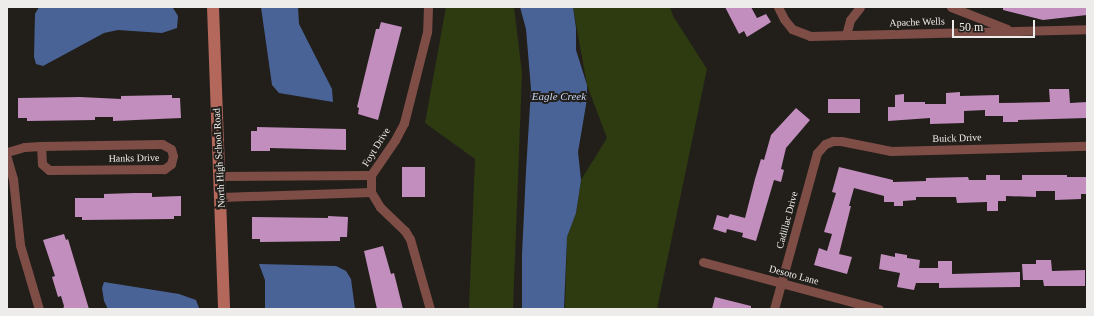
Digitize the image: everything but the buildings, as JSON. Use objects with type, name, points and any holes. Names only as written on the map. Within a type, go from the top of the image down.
[{"type":"street","name":"North High School Road","points":[[214,7],[224,309]]},
{"type":"street","name":"Foyt Drive","points":[[370,192],[371,175],[395,140],[404,123],[427,32],[429,17],[428,7]]},
{"type":"street","name":"Apache Wells","points":[[778,7],[784,19],[792,29],[810,36],[1087,29]]},
{"type":"street","points":[[846,35],[850,20],[860,7]]},
{"type":"street","name":"Apache Wells","points":[[951,7],[1012,31]]},
{"type":"street","name":"Buick Drive","points":[[828,142],[841,141],[890,150],[1087,146]]},
{"type":"street","name":"Cadillac Drive","points":[[774,309],[817,153],[828,142]]},
{"type":"street","name":"Hanks Drive","points":[[7,152],[20,147],[41,146],[162,144],[166,145],[172,150],[173,160],[169,166],[164,168],[49,170],[42,164],[41,146]]},
{"type":"street","points":[[7,158],[13,179],[20,245],[39,309]]},
{"type":"street","points":[[220,176],[371,175]]},
{"type":"street","points":[[221,197],[370,192],[380,207],[405,231],[410,239],[430,309]]},
{"type":"street","name":"Desoto Lane","points":[[703,262],[879,309]]},
{"type":"green space","points":[[446,7],[514,7],[522,73],[513,309],[469,309],[475,159],[425,123]]},
{"type":"green space","points":[[573,7],[670,7],[673,16],[707,69],[657,309],[565,309],[567,237],[576,213],[581,180],[607,138],[587,85]]},
{"type":"water","points":[[39,7],[170,7],[173,8],[178,16],[177,28],[162,33],[118,30],[104,33],[43,66],[36,64],[34,57],[35,14]]},
{"type":"water","points":[[261,7],[298,7],[299,24],[332,89],[333,102],[279,93],[272,85]]},
{"type":"water","name":"Eagle Creek","points":[[520,7],[573,7],[576,28],[576,50],[587,85],[587,99],[578,152],[581,180],[576,213],[567,237],[564,309],[522,309],[522,255],[531,89],[526,29]]},
{"type":"water","points":[[259,264],[336,266],[346,271],[351,279],[355,309],[265,309],[265,280]]},
{"type":"water","points":[[104,282],[179,294],[196,300],[199,308],[108,309],[104,301],[102,288]]}]
